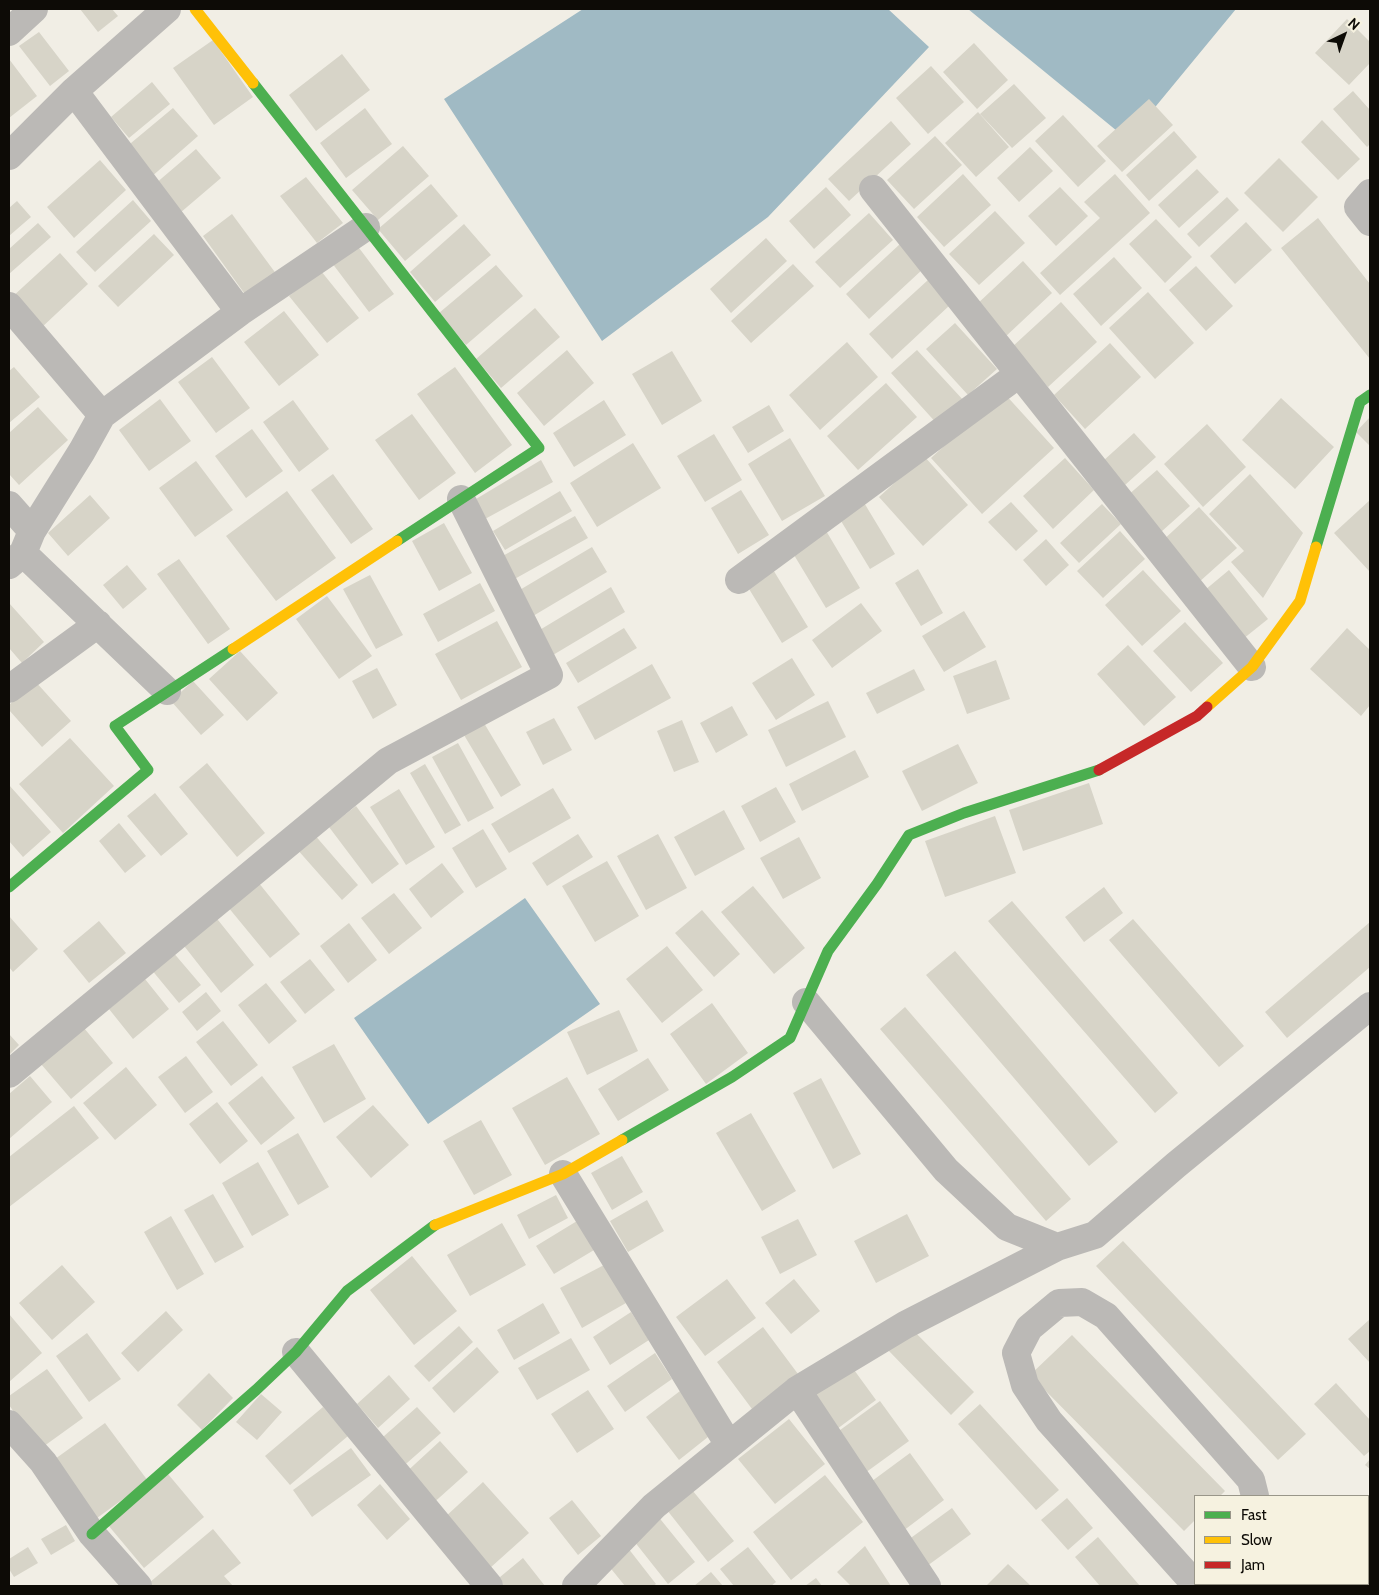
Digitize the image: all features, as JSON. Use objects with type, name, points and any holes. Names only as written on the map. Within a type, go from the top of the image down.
[{"type":"street","points":[[9,32],[34,9]]},
{"type":"street","points":[[9,156],[74,91],[167,9]]},
{"type":"street","points":[[9,887],[148,770],[115,726],[539,448],[195,9]]},
{"type":"street","points":[[74,91],[240,312]]},
{"type":"street","points":[[873,189],[1252,667]]},
{"type":"street","points":[[1370,194],[1358,207],[1370,222]]},
{"type":"street","points":[[21,550],[102,415],[240,312],[366,227]]},
{"type":"street","points":[[9,306],[102,415]]},
{"type":"street","points":[[739,580],[1019,374]]},
{"type":"street","points":[[92,1534],[256,1390],[296,1352],[347,1291],[438,1223],[563,1174],[732,1077],[790,1038],[828,951],[877,884],[909,835],[964,813],[1102,769],[1197,716],[1252,667],[1300,601],[1360,402],[1370,395]]},
{"type":"street","points":[[9,1074],[388,761],[549,675],[461,499]]},
{"type":"street","points":[[9,505],[21,550],[167,691]]},
{"type":"street","points":[[9,689],[98,624]]},
{"type":"street","points":[[806,1002],[946,1170],[1007,1226],[1057,1247]]},
{"type":"street","points":[[576,1586],[654,1506],[797,1390],[905,1325],[1057,1247],[1095,1235],[1176,1165],[1370,1006]]},
{"type":"street","points":[[563,1174],[729,1445]]},
{"type":"street","points":[[1193,1576],[1049,1421],[1025,1385],[1016,1353],[1029,1328],[1059,1303],[1082,1302],[1106,1316],[1251,1480],[1255,1495]]},
{"type":"street","points":[[296,1352],[489,1586]]},
{"type":"street","points":[[797,1390],[927,1586]]},
{"type":"street","points":[[9,1424],[42,1462],[92,1534],[138,1586]]},
{"type":"water","points":[[583,9],[888,9],[929,47],[768,217],[602,341],[444,99]]},
{"type":"water","points":[[968,9],[1236,9],[1128,140]]},
{"type":"water","points":[[525,898],[600,1004],[428,1124],[354,1018]]},
{"type":"building","points":[[80,9],[112,9],[118,16],[98,32]]},
{"type":"building","points":[[1347,19],[1370,42],[1370,63],[1349,85],[1315,53]]},
{"type":"building","points":[[39,32],[69,71],[50,86],[19,46]]},
{"type":"building","points":[[213,40],[253,97],[214,125],[173,68]]},
{"type":"building","points":[[974,43],[1008,80],[977,109],[943,72]]},
{"type":"building","points":[[342,54],[370,90],[316,131],[289,95]]},
{"type":"building","points":[[9,59],[37,96],[9,118]]},
{"type":"building","points":[[931,66],[964,102],[928,134],[896,98]]},
{"type":"building","points":[[152,82],[170,104],[129,138],[111,117]]},
{"type":"building","points":[[1014,84],[1046,118],[1012,148],[980,114]]},
{"type":"building","points":[[1353,91],[1370,110],[1370,144],[1367,147],[1333,109]]},
{"type":"building","points":[[1149,99],[1173,125],[1122,172],[1097,146]]},
{"type":"building","points":[[173,108],[198,136],[150,178],[125,148]]},
{"type":"building","points":[[365,108],[392,144],[346,178],[320,143]]},
{"type":"building","points":[[978,112],[1009,147],[976,177],[945,143]]},
{"type":"building","points":[[1063,115],[1106,161],[1078,187],[1035,141]]},
{"type":"building","points":[[1322,120],[1360,159],[1338,180],[1301,142]]},
{"type":"building","points":[[891,121],[911,144],[849,201],[828,179]]},
{"type":"building","points":[[1174,131],[1197,157],[1149,201],[1126,175]]},
{"type":"building","points":[[935,136],[962,165],[914,209],[887,180]]},
{"type":"building","points":[[403,146],[429,176],[378,220],[352,190]]},
{"type":"building","points":[[1030,147],[1053,171],[1019,202],[997,178]]},
{"type":"building","points":[[196,149],[221,178],[180,213],[155,184]]},
{"type":"building","points":[[1279,158],[1318,197],[1283,232],[1244,193]]},
{"type":"building","points":[[100,160],[126,190],[74,238],[47,207]]},
{"type":"building","points":[[1197,169],[1219,192],[1179,228],[1158,205]]},
{"type":"building","points":[[963,174],[991,205],[944,247],[917,217]]},
{"type":"building","points":[[1115,174],[1150,213],[1060,295],[1040,273],[1100,218],[1084,202]]},
{"type":"building","points":[[306,177],[343,223],[317,243],[280,196]]},
{"type":"building","points":[[431,184],[458,216],[405,261],[378,229]]},
{"type":"building","points":[[826,187],[851,215],[814,249],[789,221]]},
{"type":"building","points":[[1060,187],[1088,216],[1056,246],[1028,216]]},
{"type":"building","points":[[1227,197],[1239,210],[1199,247],[1187,234]]},
{"type":"building","points":[[133,200],[151,221],[95,272],[76,252]]},
{"type":"building","points":[[17,201],[31,217],[9,236],[9,208]]},
{"type":"building","points":[[995,211],[1025,243],[979,285],[949,254]]},
{"type":"building","points":[[869,213],[893,240],[840,288],[815,262]]},
{"type":"building","points":[[232,214],[277,275],[247,297],[203,236]]},
{"type":"building","points":[[1318,218],[1370,284],[1370,359],[1281,248]]},
{"type":"building","points":[[1156,219],[1192,257],[1165,283],[1129,244]]},
{"type":"building","points":[[1246,222],[1272,250],[1235,284],[1210,256]]},
{"type":"building","points":[[38,223],[51,237],[9,274],[9,249]]},
{"type":"building","points":[[464,224],[491,255],[435,302],[410,272]]},
{"type":"building","points":[[154,234],[174,255],[118,307],[98,286]]},
{"type":"building","points":[[766,238],[787,261],[731,313],[710,289]]},
{"type":"building","points":[[356,244],[394,294],[369,312],[332,263]]},
{"type":"building","points":[[900,244],[923,269],[869,319],[846,294]]},
{"type":"building","points":[[60,253],[88,284],[40,329],[11,298]]},
{"type":"building","points":[[1114,257],[1142,288],[1101,326],[1073,294]]},
{"type":"building","points":[[1023,261],[1052,293],[1004,338],[975,306]]},
{"type":"building","points":[[793,264],[814,286],[751,343],[731,321]]},
{"type":"building","points":[[496,265],[523,296],[466,345],[439,313]]},
{"type":"building","points":[[1196,266],[1233,306],[1206,331],[1169,290]]},
{"type":"building","points":[[321,271],[359,318],[327,343],[289,296]]},
{"type":"building","points":[[928,280],[950,305],[892,359],[869,334]]},
{"type":"building","points":[[1148,292],[1194,343],[1155,379],[1109,328]]},
{"type":"building","points":[[1061,302],[1097,342],[1048,387],[1012,347]]},
{"type":"building","points":[[535,308],[560,337],[501,388],[476,359]]},
{"type":"building","points":[[284,311],[319,355],[279,386],[244,342]]},
{"type":"building","points":[[955,323],[997,369],[968,395],[926,349]]},
{"type":"building","points":[[847,342],[878,377],[820,430],[789,395]]},
{"type":"building","points":[[1110,343],[1141,377],[1085,429],[1054,395]]},
{"type":"building","points":[[567,350],[594,383],[544,426],[517,393]]},
{"type":"building","points":[[917,350],[965,402],[939,426],[891,373]]},
{"type":"building","points":[[672,351],[702,401],[662,425],[632,374]]},
{"type":"building","points":[[212,357],[250,408],[216,433],[178,382]]},
{"type":"building","points":[[14,367],[40,397],[9,423],[9,371]]},
{"type":"building","points":[[455,367],[512,445],[475,473],[417,394]]},
{"type":"building","points":[[886,383],[917,417],[858,470],[827,436]]},
{"type":"building","points":[[1003,392],[1054,448],[982,514],[931,458]]},
{"type":"building","points":[[1281,398],[1334,447],[1295,489],[1242,440]]},
{"type":"building","points":[[160,399],[191,441],[149,471],[119,430]]},
{"type":"building","points":[[293,400],[329,449],[299,472],[263,422]]},
{"type":"building","points":[[604,400],[626,435],[574,467],[553,433]]},
{"type":"building","points":[[769,405],[784,431],[748,453],[732,427]]},
{"type":"building","points":[[38,407],[68,440],[19,485],[9,474],[9,433]]},
{"type":"building","points":[[412,414],[456,473],[419,500],[375,440]]},
{"type":"building","points":[[1370,417],[1370,446],[1356,432]]},
{"type":"building","points":[[1207,424],[1246,467],[1203,507],[1164,464]]},
{"type":"building","points":[[252,429],[283,471],[246,498],[215,456]]},
{"type":"building","points":[[1134,433],[1156,457],[1125,485],[1103,461]]},
{"type":"building","points":[[714,434],[742,480],[705,502],[677,456]]},
{"type":"building","points":[[790,438],[825,496],[782,521],[748,464]]},
{"type":"building","points":[[633,443],[661,488],[597,527],[570,483]]},
{"type":"building","points":[[924,456],[968,505],[923,546],[879,497]]},
{"type":"building","points":[[1065,458],[1094,490],[1053,529],[1023,496]]},
{"type":"building","points":[[541,460],[553,482],[485,519],[476,499]]},
{"type":"building","points":[[196,461],[233,510],[195,537],[159,488]]},
{"type":"building","points":[[1157,470],[1190,506],[1161,532],[1127,496]]},
{"type":"building","points":[[333,474],[373,529],[351,544],[311,490]]},
{"type":"building","points":[[1250,474],[1303,533],[1263,598],[1231,562],[1244,551],[1209,514]]},
{"type":"building","points":[[741,490],[769,535],[738,554],[711,508]]},
{"type":"building","points":[[287,491],[336,558],[276,601],[226,536]]},
{"type":"building","points":[[560,491],[572,511],[505,550],[493,531]]},
{"type":"building","points":[[90,495],[110,518],[68,556],[48,533]]},
{"type":"building","points":[[1370,500],[1370,572],[1334,533]]},
{"type":"building","points":[[863,501],[895,554],[870,569],[838,516]]},
{"type":"building","points":[[1011,502],[1038,531],[1016,551],[988,522]]},
{"type":"building","points":[[1102,504],[1121,524],[1079,563],[1060,543]]},
{"type":"building","points":[[1199,507],[1237,548],[1198,583],[1161,542]]},
{"type":"building","points":[[575,516],[588,538],[511,581],[499,558]]},
{"type":"building","points":[[444,523],[472,573],[439,591],[412,541]]},
{"type":"building","points":[[825,529],[860,588],[826,608],[791,550]]},
{"type":"building","points":[[1120,531],[1145,559],[1103,598],[1077,571]]},
{"type":"building","points":[[1046,539],[1069,565],[1046,586],[1023,560]]},
{"type":"building","points":[[592,547],[607,572],[533,616],[518,591]]},
{"type":"building","points":[[179,559],[230,629],[208,644],[157,574]]},
{"type":"building","points":[[127,565],[147,589],[123,609],[103,585]]},
{"type":"building","points":[[772,568],[808,627],[782,643],[746,584]]},
{"type":"building","points":[[918,569],[943,613],[921,626],[895,583]]},
{"type":"building","points":[[1143,570],[1181,611],[1142,646],[1105,605]]},
{"type":"building","points":[[1229,570],[1268,619],[1238,643],[1199,595]]},
{"type":"building","points":[[370,575],[403,635],[376,649],[343,589]]},
{"type":"building","points":[[480,583],[495,611],[438,642],[423,614]]},
{"type":"building","points":[[611,587],[625,612],[553,655],[538,631]]},
{"type":"building","points":[[327,596],[372,656],[339,679],[296,619]]},
{"type":"building","points":[[9,603],[44,642],[22,663],[9,648]]},
{"type":"building","points":[[861,603],[882,631],[832,668],[812,640]]},
{"type":"building","points":[[964,611],[986,647],[944,672],[922,636]]},
{"type":"building","points":[[497,621],[522,667],[461,700],[435,654]]},
{"type":"building","points":[[1185,622],[1223,663],[1191,692],[1153,651]]},
{"type":"building","points":[[624,628],[637,648],[578,683],[566,663]]},
{"type":"building","points":[[1347,628],[1370,650],[1370,705],[1361,716],[1310,669]]},
{"type":"building","points":[[1128,645],[1176,697],[1144,726],[1097,674]]},
{"type":"building","points":[[240,651],[278,693],[247,721],[209,679]]},
{"type":"building","points":[[792,658],[815,695],[776,720],[752,683]]},
{"type":"building","points":[[996,660],[1010,699],[967,714],[953,676]]},
{"type":"building","points":[[652,664],[671,698],[595,740],[577,707]]},
{"type":"building","points":[[377,668],[397,705],[373,719],[352,681]]},
{"type":"building","points":[[914,669],[925,690],[877,714],[866,693]]},
{"type":"building","points":[[35,681],[71,721],[42,747],[9,710],[9,705]]},
{"type":"building","points":[[193,681],[224,715],[201,735],[171,701]]},
{"type":"building","points":[[828,701],[846,737],[786,767],[768,730]]},
{"type":"building","points":[[732,706],[748,735],[716,753],[700,723]]},
{"type":"building","points":[[554,718],[572,750],[543,765],[526,732]]},
{"type":"building","points":[[682,720],[699,762],[674,772],[657,731]]},
{"type":"building","points":[[484,723],[521,785],[501,797],[464,735]]},
{"type":"building","points":[[70,738],[114,786],[63,833],[19,784]]},
{"type":"building","points":[[458,743],[494,808],[468,822],[432,757]]},
{"type":"building","points":[[958,744],[978,783],[922,811],[902,771]]},
{"type":"building","points":[[855,750],[869,777],[802,811],[789,784]]},
{"type":"building","points":[[207,763],[265,833],[237,857],[179,787]]},
{"type":"building","points":[[425,764],[461,825],[445,834],[410,773]]},
{"type":"building","points":[[1089,783],[1103,824],[1023,851],[1009,810]]},
{"type":"building","points":[[9,785],[51,832],[23,857],[9,841]]},
{"type":"building","points":[[776,787],[796,822],[760,842],[741,806]]},
{"type":"building","points":[[553,788],[571,818],[509,853],[491,824]]},
{"type":"building","points":[[399,789],[435,847],[406,865],[370,807]]},
{"type":"building","points":[[155,793],[188,834],[161,856],[127,816]]},
{"type":"building","points":[[356,806],[399,864],[372,884],[329,827]]},
{"type":"building","points":[[724,810],[745,849],[695,876],[674,837]]},
{"type":"building","points":[[995,816],[1016,873],[945,897],[925,841]]},
{"type":"building","points":[[119,823],[146,856],[125,873],[99,841]]},
{"type":"building","points":[[483,829],[507,869],[476,888],[452,848]]},
{"type":"building","points":[[313,833],[358,885],[342,900],[296,848]]},
{"type":"building","points":[[578,834],[593,857],[547,886],[532,863]]},
{"type":"building","points":[[658,834],[687,888],[646,910],[617,856]]},
{"type":"building","points":[[799,837],[821,878],[783,899],[760,858]]},
{"type":"building","points":[[607,861],[639,916],[595,942],[562,886]]},
{"type":"building","points":[[442,863],[464,892],[431,918],[409,889]]},
{"type":"building","points":[[258,882],[300,934],[270,958],[228,907]]},
{"type":"building","points":[[753,886],[805,948],[774,974],[721,912]]},
{"type":"building","points":[[1104,887],[1123,913],[1084,942],[1065,917]]},
{"type":"building","points":[[394,893],[422,928],[389,954],[361,918]]},
{"type":"building","points":[[1012,901],[1178,1093],[1155,1113],[988,921]]},
{"type":"building","points":[[702,910],[740,954],[714,977],[675,933]]},
{"type":"building","points":[[214,915],[254,965],[221,993],[181,942]]},
{"type":"building","points":[[9,916],[38,949],[13,972],[9,967]]},
{"type":"building","points":[[1133,919],[1244,1046],[1219,1067],[1109,940]]},
{"type":"building","points":[[99,921],[126,953],[89,983],[63,951]]},
{"type":"building","points":[[1370,922],[1370,967],[1287,1038],[1265,1012]]},
{"type":"building","points":[[349,923],[377,960],[348,983],[320,946]]},
{"type":"building","points":[[667,946],[703,990],[662,1023],[626,979]]},
{"type":"building","points":[[172,951],[201,985],[179,1003],[151,969]]},
{"type":"building","points":[[955,951],[1118,1142],[1089,1166],[926,975]]},
{"type":"building","points":[[310,959],[335,990],[305,1014],[280,982]]},
{"type":"building","points":[[145,979],[169,1009],[133,1039],[109,1009]]},
{"type":"building","points":[[266,983],[297,1021],[269,1044],[238,1005]]},
{"type":"building","points":[[206,992],[221,1011],[197,1031],[182,1012]]},
{"type":"building","points":[[712,1003],[748,1053],[706,1084],[670,1034]]},
{"type":"building","points":[[905,1007],[1071,1199],[1046,1221],[880,1029]]},
{"type":"building","points":[[619,1010],[638,1051],[587,1075],[567,1032]]},
{"type":"building","points":[[223,1021],[258,1065],[231,1086],[196,1042]]},
{"type":"building","points":[[84,1028],[113,1063],[71,1099],[41,1064]]},
{"type":"building","points":[[9,1034],[19,1045],[9,1055]]},
{"type":"building","points":[[334,1044],[366,1099],[324,1123],[292,1067]]},
{"type":"building","points":[[186,1056],[213,1092],[185,1113],[158,1077]]},
{"type":"building","points":[[648,1058],[669,1090],[618,1121],[598,1089]]},
{"type":"building","points":[[126,1067],[157,1105],[115,1140],[83,1103]]},
{"type":"building","points":[[30,1076],[52,1102],[9,1139],[9,1094]]},
{"type":"building","points":[[262,1076],[295,1118],[261,1145],[228,1103]]},
{"type":"building","points":[[567,1077],[600,1134],[545,1165],[512,1108]]},
{"type":"building","points":[[821,1078],[861,1154],[833,1169],[793,1093]]},
{"type":"building","points":[[217,1102],[248,1141],[220,1164],[189,1124]]},
{"type":"building","points":[[373,1105],[409,1145],[371,1178],[336,1137]]},
{"type":"building","points":[[74,1106],[99,1138],[9,1207],[9,1157]]},
{"type":"building","points":[[751,1113],[796,1191],[762,1211],[716,1133]]},
{"type":"building","points":[[481,1120],[512,1175],[474,1195],[443,1141]]},
{"type":"building","points":[[298,1133],[329,1187],[298,1205],[267,1151]]},
{"type":"building","points":[[622,1156],[643,1192],[612,1210],[591,1173]]},
{"type":"building","points":[[258,1162],[289,1215],[252,1236],[222,1183]]},
{"type":"building","points":[[213,1194],[244,1247],[215,1263],[184,1210]]},
{"type":"building","points":[[556,1195],[568,1218],[529,1239],[517,1215]]},
{"type":"building","points":[[647,1200],[664,1231],[628,1252],[610,1221]]},
{"type":"building","points":[[907,1214],[929,1256],[876,1283],[854,1241]]},
{"type":"building","points":[[171,1216],[204,1274],[177,1290],[144,1232]]},
{"type":"building","points":[[798,1219],[817,1255],[780,1274],[761,1237]]},
{"type":"building","points":[[577,1221],[594,1250],[554,1274],[536,1246]]},
{"type":"building","points":[[502,1223],[526,1265],[470,1296],[447,1255]]},
{"type":"building","points":[[1123,1241],[1306,1434],[1278,1460],[1096,1266]]},
{"type":"building","points":[[412,1256],[457,1311],[414,1345],[370,1290]]},
{"type":"building","points":[[62,1265],[95,1302],[52,1340],[19,1303]]},
{"type":"building","points":[[604,1265],[626,1303],[582,1328],[560,1288]]},
{"type":"building","points":[[727,1279],[756,1318],[705,1356],[676,1317]]},
{"type":"building","points":[[794,1279],[820,1311],[791,1334],[765,1303]]},
{"type":"building","points":[[543,1303],[560,1333],[514,1360],[497,1330]]},
{"type":"building","points":[[166,1311],[183,1330],[138,1372],[121,1353]]},
{"type":"building","points":[[631,1312],[649,1340],[610,1365],[593,1337]]},
{"type":"building","points":[[9,1314],[42,1353],[9,1382]]},
{"type":"building","points":[[1370,1319],[1370,1363],[1348,1339]]},
{"type":"building","points":[[459,1326],[473,1342],[429,1382],[414,1366]]},
{"type":"building","points":[[763,1327],[798,1374],[752,1409],[717,1362]]},
{"type":"building","points":[[910,1327],[974,1392],[951,1415],[888,1350]]},
{"type":"building","points":[[87,1333],[121,1379],[89,1402],[56,1356]]},
{"type":"building","points":[[1072,1335],[1225,1491],[1221,1495],[1194,1495],[1194,1521],[1184,1531],[1030,1375]]},
{"type":"building","points":[[571,1338],[590,1370],[537,1400],[518,1368]]},
{"type":"building","points":[[477,1347],[499,1372],[454,1413],[432,1388]]},
{"type":"building","points":[[655,1353],[672,1379],[625,1412],[607,1386]]},
{"type":"building","points":[[849,1363],[876,1400],[837,1429],[809,1392]]},
{"type":"building","points":[[47,1369],[83,1418],[40,1449],[9,1405],[9,1396]]},
{"type":"building","points":[[209,1373],[233,1398],[202,1430],[177,1405]]},
{"type":"building","points":[[389,1375],[410,1399],[378,1428],[357,1404]]},
{"type":"building","points":[[1336,1383],[1370,1420],[1370,1451],[1364,1456],[1314,1404]]},
{"type":"building","points":[[588,1390],[614,1429],[577,1453],[551,1414]]},
{"type":"building","points":[[680,1391],[713,1433],[679,1460],[646,1417]]},
{"type":"building","points":[[261,1394],[282,1412],[257,1440],[236,1422]]},
{"type":"building","points":[[880,1401],[909,1441],[865,1473],[836,1433]]},
{"type":"building","points":[[980,1404],[1059,1490],[1036,1510],[958,1424]]},
{"type":"building","points":[[323,1407],[348,1436],[290,1485],[265,1456]]},
{"type":"building","points":[[417,1407],[441,1433],[399,1470],[375,1444]]},
{"type":"building","points":[[789,1419],[825,1464],[775,1504],[738,1459]]},
{"type":"building","points":[[105,1423],[148,1481],[97,1518],[55,1459]]},
{"type":"building","points":[[440,1441],[468,1472],[430,1506],[402,1476]]},
{"type":"building","points":[[351,1448],[371,1475],[312,1517],[293,1490]]},
{"type":"building","points":[[910,1453],[944,1500],[903,1531],[868,1484]]},
{"type":"building","points":[[1370,1459],[1370,1469],[1365,1465]]},
{"type":"building","points":[[168,1474],[204,1517],[144,1568],[108,1525]]},
{"type":"building","points":[[825,1475],[863,1522],[791,1580],[753,1532]]},
{"type":"building","points":[[483,1482],[529,1533],[490,1568],[444,1518]]},
{"type":"building","points":[[380,1484],[410,1519],[387,1540],[357,1505]]},
{"type":"building","points":[[688,1485],[734,1541],[708,1562],[663,1505]]},
{"type":"building","points":[[1067,1498],[1093,1528],[1068,1550],[1041,1520]]},
{"type":"building","points":[[572,1500],[601,1536],[578,1555],[549,1518]]},
{"type":"building","points":[[952,1508],[971,1534],[927,1566],[908,1540]]},
{"type":"building","points":[[657,1515],[695,1562],[668,1584],[630,1536]]},
{"type":"building","points":[[66,1525],[75,1541],[51,1555],[41,1539]]},
{"type":"building","points":[[213,1529],[241,1563],[224,1576],[233,1586],[152,1586],[149,1583]]},
{"type":"building","points":[[1098,1537],[1140,1586],[1100,1586],[1075,1557]]},
{"type":"building","points":[[865,1546],[891,1586],[851,1586],[837,1572]]},
{"type":"building","points":[[28,1547],[38,1563],[14,1577],[9,1569],[9,1559]]},
{"type":"building","points":[[748,1547],[776,1582],[771,1586],[734,1586],[720,1569]]},
{"type":"building","points":[[628,1548],[656,1584],[653,1586],[625,1586],[608,1565]]},
{"type":"building","points":[[523,1558],[545,1586],[497,1586],[494,1582]]},
{"type":"building","points":[[1008,1564],[1031,1586],[986,1586]]},
{"type":"building","points":[[711,1572],[723,1586],[694,1586]]},
{"type":"building","points":[[816,1578],[822,1586],[805,1586]]},
{"type":"building","points":[[1270,1585],[1290,1585],[1289,1586]]},
{"type":"traffic: fast","points":[[253,83],[539,448],[397,541]]},
{"type":"traffic: fast","points":[[1316,547],[1360,402],[1370,395]]},
{"type":"traffic: fast","points":[[9,887],[148,770],[115,726],[233,649]]},
{"type":"traffic: fast","points":[[622,1140],[732,1077],[790,1038],[828,951],[877,884],[909,835],[964,813],[1099,770]]},
{"type":"traffic: fast","points":[[92,1534],[256,1390],[296,1352],[347,1291],[435,1225]]},
{"type":"traffic: slow","points":[[195,9],[253,83]]},
{"type":"traffic: slow","points":[[233,649],[397,541]]},
{"type":"traffic: slow","points":[[1207,707],[1252,667],[1300,601],[1316,547]]},
{"type":"traffic: slow","points":[[435,1225],[563,1174],[622,1140]]},
{"type":"traffic: jam","points":[[1099,770],[1197,716],[1207,707]]}]
